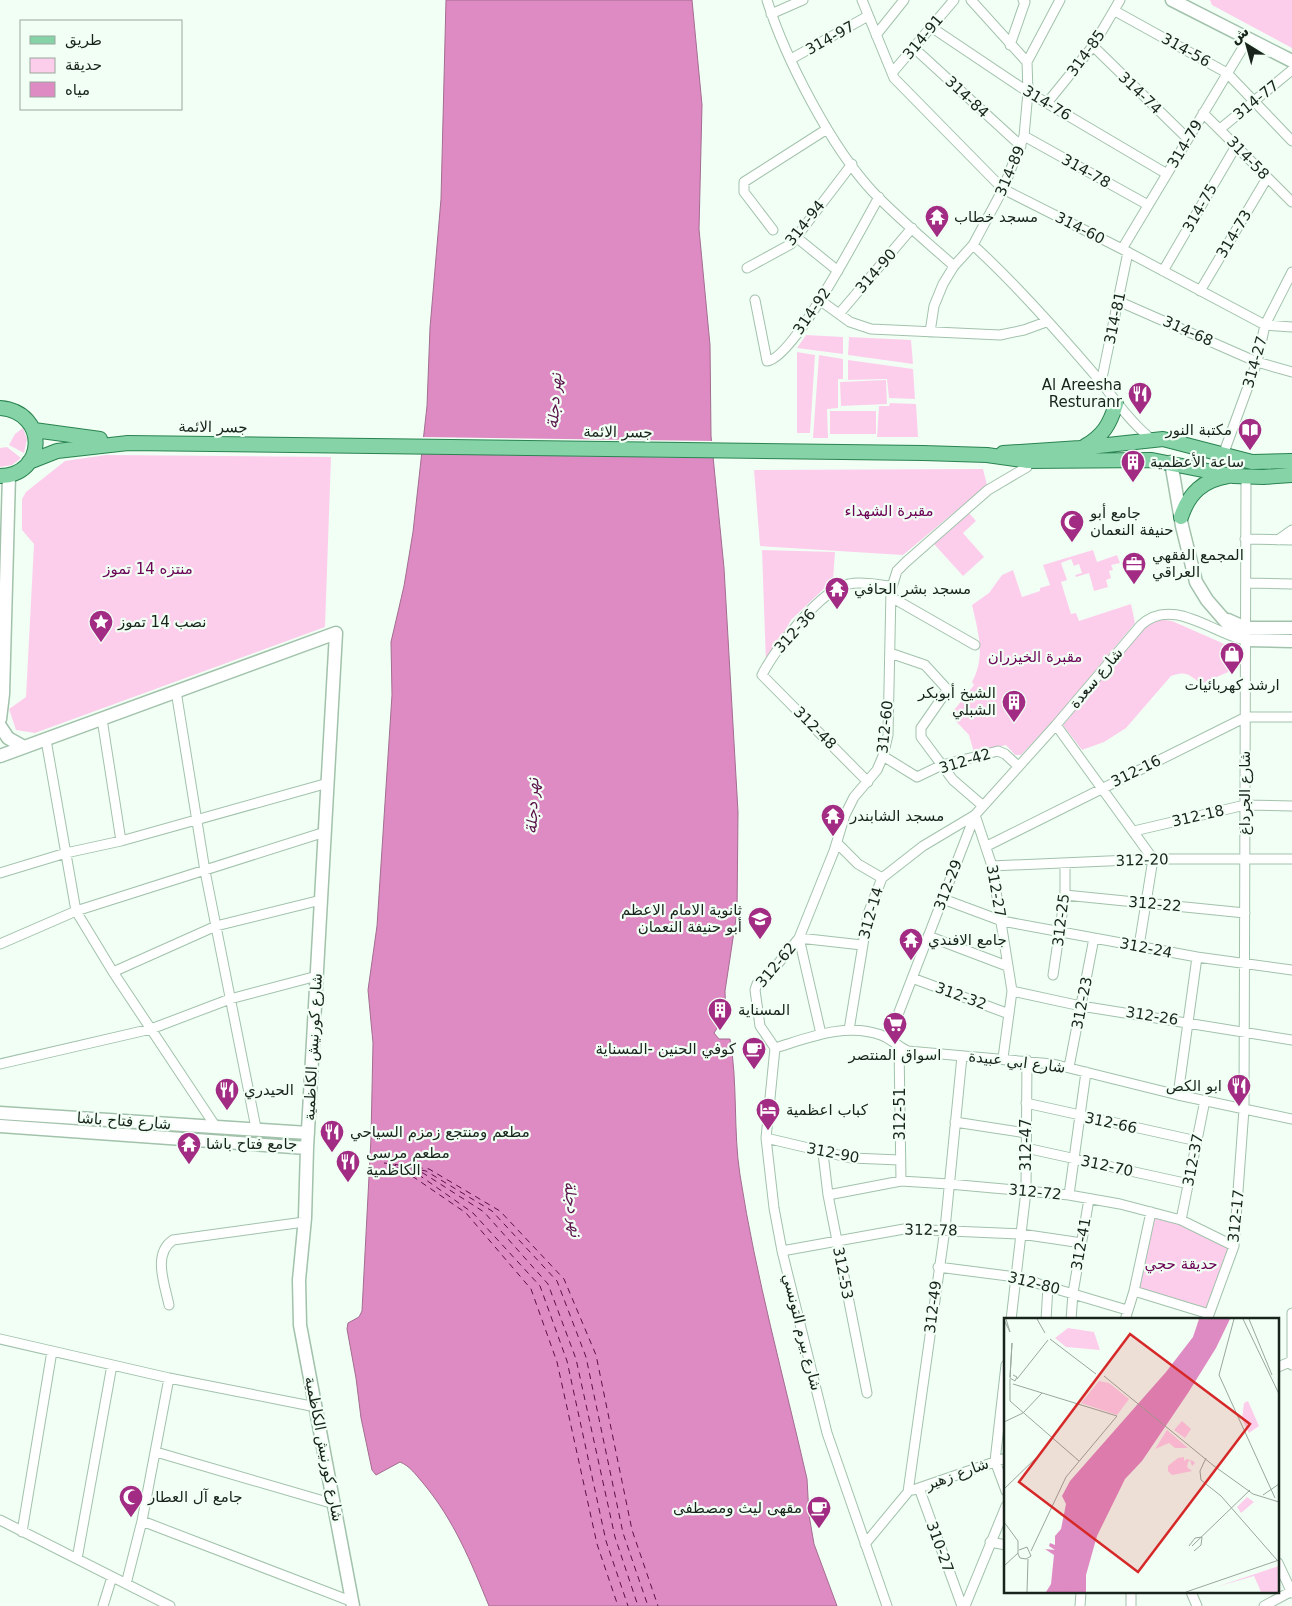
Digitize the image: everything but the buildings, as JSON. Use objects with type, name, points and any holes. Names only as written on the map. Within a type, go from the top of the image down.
[{"type":"main road","points":[[1080,448],[1102,434],[1108,425],[1116,404]]},
{"type":"main road","points":[[0,408],[20,413],[29,420],[34,430],[36,441],[34,452],[29,462]]},
{"type":"main road","name":"جسر الائمة","points":[[34,430],[128,443]]},
{"type":"main road","points":[[986,455],[1027,450],[1080,448],[1151,440],[1175,441],[1252,462],[1292,460]]},
{"type":"main road","points":[[1151,440],[1152,460]]},
{"type":"main road","points":[[1171,462],[1175,441]]},
{"type":"main road","name":"جسر الائمة","points":[[5,475],[24,468],[29,462],[57,451],[128,443],[757,450],[986,455]]},
{"type":"main road","points":[[986,455],[1028,461],[1152,460],[1240,476]]},
{"type":"main road","points":[[1181,517],[1186,502],[1195,490],[1207,482],[1240,476],[1292,475]]},
{"type":"street","points":[[767,0],[771,14],[791,59],[827,129],[879,197],[954,266]]},
{"type":"street","points":[[771,14],[803,0]]},
{"type":"street","points":[[876,35],[904,0]]},
{"type":"street","name":"314-91","points":[[892,73],[954,0]]},
{"type":"street","points":[[970,0],[1027,62]]},
{"type":"street","points":[[1010,45],[1025,2],[1023,0]]},
{"type":"street","name":"314-89","points":[[930,332],[934,306],[954,266],[973,245],[1003,189],[1021,146],[1024,136],[1028,92],[1027,62],[1060,0]]},
{"type":"street","name":"314-85","points":[[1047,104],[1093,46],[1120,0]]},
{"type":"street","points":[[1172,0],[1292,61]]},
{"type":"street","name":"314-60","points":[[863,1],[894,78],[1003,189],[1125,251],[1265,326],[1292,327]]},
{"type":"street","name":"314-56","points":[[1115,11],[1227,73],[1255,100],[1292,141]]},
{"type":"street","name":"314-97","points":[[791,59],[868,16]]},
{"type":"street","name":"314-76","points":[[931,27],[1047,104],[1167,174]]},
{"type":"street","name":"314-79","points":[[1125,251],[1148,205],[1248,39]]},
{"type":"street","name":"314-74","points":[[1093,46],[1188,139]]},
{"type":"street","name":"314-84","points":[[914,48],[1021,146]]},
{"type":"street","name":"314-77","points":[[1220,129],[1292,70]]},
{"type":"street","name":"314-58","points":[[1203,113],[1292,202]]},
{"type":"street","points":[[773,230],[744,192],[744,182],[827,129]]},
{"type":"street","name":"314-78","points":[[1024,136],[1148,205]]},
{"type":"street","name":"314-75","points":[[1163,271],[1236,146]]},
{"type":"street","name":"314-94","points":[[747,268],[787,248],[852,164]]},
{"type":"street","name":"314-73","points":[[1200,291],[1267,178]]},
{"type":"street","name":"314-92","points":[[755,300],[767,361],[772,360],[782,352],[821,301],[879,197]]},
{"type":"street","name":"314-90","points":[[839,314],[912,228]]},
{"type":"street","points":[[796,237],[838,270]]},
{"type":"street","points":[[973,245],[1006,276],[1101,383],[1116,404],[1151,440]]},
{"type":"street","name":"314-81","points":[[1101,383],[1118,301],[1125,251]]},
{"type":"street","name":"314-27","points":[[1223,455],[1257,362],[1265,326],[1292,272]]},
{"type":"street","points":[[821,301],[850,322],[871,329],[1000,335],[1024,330],[1046,322]]},
{"type":"street","name":"314-68","points":[[1118,301],[1257,362],[1292,372]]},
{"type":"street","name":"312-60","points":[[800,938],[837,844],[849,806],[868,782],[883,756],[888,735],[891,598],[892,586],[897,571],[988,490],[1027,467],[1028,461]]},
{"type":"street","points":[[1171,462],[1196,582],[1219,615],[1246,634],[1292,641]]},
{"type":"street","points":[[0,719],[3,694],[5,475]]},
{"type":"street","name":"شارع الجرداغ","points":[[1240,476],[1246,583],[1244,1109]]},
{"type":"street","points":[[1278,540],[1292,530]]},
{"type":"street","points":[[1245,539],[1292,540]]},
{"type":"street","name":"312-36","points":[[762,675],[791,630],[840,587],[854,583],[892,586]]},
{"type":"street","points":[[1246,583],[1292,584]]},
{"type":"street","points":[[891,598],[975,645]]},
{"type":"street","name":"شارع سعدة","points":[[975,815],[1056,725],[1141,624],[1151,617],[1163,614],[1174,615],[1246,634]]},
{"type":"street","points":[[1246,634],[1292,628]]},
{"type":"street","name":"شارع كورنيش الكاظمية","points":[[176,691],[336,633],[304,1222],[299,1280],[300,1325],[353,1604]]},
{"type":"street","points":[[890,653],[925,665],[946,688],[946,692],[920,734],[953,780],[982,806]]},
{"type":"street","name":"312-48","points":[[762,675],[868,782]]},
{"type":"street","points":[[0,756],[102,720],[176,691],[205,871],[256,1128]]},
{"type":"street","name":"312-16","points":[[987,846],[1246,717],[1292,717]]},
{"type":"street","points":[[102,720],[121,841]]},
{"type":"street","points":[[1056,725],[1153,858],[1138,946]]},
{"type":"street","points":[[0,726],[8,738],[24,747]]},
{"type":"street","points":[[46,740],[76,911],[113,972],[216,1127]]},
{"type":"street","name":"312-42","points":[[883,756],[917,777],[942,765],[998,751],[1005,754],[1018,766]]},
{"type":"street","points":[[0,873],[66,852],[121,841],[328,783]]},
{"type":"street","name":"312-18","points":[[1134,831],[1245,805],[1292,806]]},
{"type":"street","name":"312-27","points":[[975,815],[987,846],[992,866],[1012,991],[1003,1058]]},
{"type":"street","name":"312-14","points":[[849,1030],[868,914],[882,878],[923,846],[975,815]]},
{"type":"street","name":"312-29","points":[[889,1038],[975,815]]},
{"type":"street","points":[[0,944],[76,911],[325,832]]},
{"type":"street","points":[[837,844],[858,864],[882,878]]},
{"type":"street","name":"312-20","points":[[992,866],[1065,864],[1153,858],[1292,860]]},
{"type":"street","name":"312-25","points":[[1053,975],[1065,895],[1065,864]]},
{"type":"street","name":"312-22","points":[[1065,895],[1245,913]]},
{"type":"street","name":"312-24","points":[[943,899],[1002,921],[1197,957],[1292,970]]},
{"type":"street","points":[[113,972],[216,926],[321,900]]},
{"type":"street","points":[[928,936],[1007,966]]},
{"type":"street","points":[[821,1034],[800,938],[862,945]]},
{"type":"street","name":"312-62","points":[[775,1048],[760,1026],[755,990],[757,984],[772,971],[800,938]]},
{"type":"street","name":"312-23","points":[[1069,1067],[1094,938]]},
{"type":"street","points":[[1178,1095],[1197,957]]},
{"type":"street","points":[[0,1064],[151,1029],[230,999],[317,976]]},
{"type":"street","name":"312-32","points":[[912,978],[1009,1014]]},
{"type":"street","name":"312-26","points":[[1012,991],[1081,1006],[1292,1040]]},
{"type":"street","name":"شارع ابي عبيدة","points":[[775,1048],[821,1034],[849,1030],[866,1031],[889,1038],[912,1052],[1027,1060],[1069,1067],[1178,1095],[1292,1119]]},
{"type":"street","name":"312-51","points":[[900,1046],[901,1182]]},
{"type":"street","name":"شارع بيرم التونسي","points":[[775,1048],[766,1138],[774,1208],[782,1251],[827,1433],[887,1606]]},
{"type":"street","name":"312-49","points":[[908,1492],[944,1229],[962,1056]]},
{"type":"street","name":"312-47","points":[[1011,1318],[1026,1191],[1027,1060]]},
{"type":"street","points":[[1069,1195],[1086,1072]]},
{"type":"street","name":"312-37","points":[[1182,1220],[1205,1100]]},
{"type":"street","name":"312-66","points":[[1026,1103],[1197,1141]]},
{"type":"street","name":"312-17","points":[[1208,1317],[1234,1246],[1244,1109]]},
{"type":"street","name":"شارع فتاح باشا","points":[[0,1113],[308,1132]]},
{"type":"street","points":[[956,1122],[1026,1133]]},
{"type":"street","name":"شارع فتاح باشا","points":[[0,1126],[307,1148]]},
{"type":"street","name":"312-90","points":[[766,1138],[823,1153],[851,1158],[900,1160]]},
{"type":"street","name":"312-70","points":[[1026,1148],[1189,1184]]},
{"type":"street","name":"312-53","points":[[823,1153],[828,1195],[867,1392]]},
{"type":"street","name":"312-72","points":[[828,1195],[901,1182],[949,1184],[1069,1195],[1182,1220],[1234,1246]]},
{"type":"street","name":"312-41","points":[[1071,1318],[1073,1292],[1089,1199]]},
{"type":"street","points":[[1126,1315],[1134,1291],[1151,1212]]},
{"type":"street","points":[[170,1305],[160,1263],[164,1250],[173,1240],[304,1222]]},
{"type":"street","name":"312-78","points":[[782,1251],[904,1229],[944,1229],[1021,1234],[1082,1243]]},
{"type":"street","name":"312-80","points":[[938,1267],[1016,1277],[1073,1292],[1126,1315]]},
{"type":"street","points":[[1046,1318],[1048,1286]]},
{"type":"street","points":[[1134,1291],[1208,1317]]},
{"type":"street","points":[[1280,1367],[1292,1363],[1292,1313]]},
{"type":"street","points":[[0,1339],[169,1378],[316,1407]]},
{"type":"street","points":[[22,1532],[52,1351]]},
{"type":"street","points":[[78,1559],[112,1365]]},
{"type":"street","points":[[126,1584],[142,1521],[169,1378]]},
{"type":"street","points":[[1004,1382],[995,1460],[1004,1485]]},
{"type":"street","points":[[156,1452],[334,1504]]},
{"type":"street","name":"شارع زهير","points":[[908,1492],[1004,1458]]},
{"type":"street","name":"310-27","points":[[918,1488],[964,1606]]},
{"type":"street","points":[[865,1544],[908,1492]]},
{"type":"street","points":[[964,1606],[1004,1510]]},
{"type":"street","points":[[0,1520],[170,1606]]},
{"type":"street","points":[[142,1521],[353,1604]]},
{"type":"street","points":[[990,1542],[1004,1545]]},
{"type":"street","points":[[1264,1606],[1292,1592],[1280,1567]]},
{"type":"street","points":[[103,1606],[112,1577]]},
{"type":"street","points":[[1192,1594],[1198,1606]]},
{"type":"green space","points":[[1210,0],[1292,0],[1292,48],[1212,5]]},
{"type":"green space","points":[[806,335],[843,337],[843,354],[797,348]]},
{"type":"green space","points":[[849,337],[911,340],[913,364],[848,355]]},
{"type":"green space","points":[[797,352],[815,355],[810,433],[797,433]]},
{"type":"green space","points":[[819,355],[843,359],[843,379],[838,379],[838,408],[827,409],[828,438],[813,438]]},
{"type":"green space","points":[[848,360],[913,369],[915,399],[889,398],[887,379],[848,380]]},
{"type":"green space","points":[[886,380],[887,404],[841,406],[840,382]]},
{"type":"green space","points":[[890,403],[916,404],[918,437],[877,437],[879,406],[889,406]]},
{"type":"green space","points":[[830,411],[876,411],[876,434],[830,434]]},
{"type":"green space","points":[[23,428],[27,439],[24,453],[9,445],[15,434]]},
{"type":"green space","points":[[7,447],[21,458],[12,465],[0,467],[0,448]]},
{"type":"green space","name":"منتزه 14 تموز","points":[[106,455],[331,457],[325,627],[35,733],[16,730],[9,709],[26,697],[34,544],[22,530],[22,499],[26,492],[65,461]]},
{"type":"green space","name":"مقبرة الشهداء","points":[[983,469],[987,485],[903,555],[760,546],[754,470]]},
{"type":"green space","points":[[969,513],[976,521],[963,533],[984,557],[963,576],[934,544]]},
{"type":"green space","points":[[762,550],[835,552],[833,580],[791,620],[766,664]]},
{"type":"green space","name":"مقبرة الخيزران","points":[[1093,550],[1097,562],[1117,555],[1120,563],[1111,565],[1113,570],[1109,571],[1111,578],[1106,580],[1108,587],[1094,591],[1089,573],[1076,577],[1075,575],[1082,573],[1079,564],[1074,566],[1071,559],[1061,563],[1067,580],[1061,582],[1071,614],[1076,613],[1079,621],[1131,604],[1135,623],[1053,721],[1021,755],[1015,755],[1006,745],[974,753],[969,735],[950,715],[974,685],[972,682],[979,663],[979,644],[972,605],[989,593],[1002,575],[1013,570],[1022,597],[1040,591],[1040,588],[1050,585],[1043,565]]},
{"type":"green space","name":"مقبرة الخيزران","points":[[1159,619],[1172,621],[1229,646],[1229,658],[1236,663],[1235,669],[1201,684],[1188,674],[1180,673],[1171,676],[1126,728],[1104,742],[1082,750],[1063,725],[1144,628]]},
{"type":"green space","name":"حديقة حجي","points":[[1151,1212],[1234,1246],[1209,1314],[1138,1292]]},
{"type":"water","name":"نهر دجلة","points":[[446,0],[692,0],[702,105],[699,229],[710,345],[711,436],[724,568],[738,812],[737,912],[725,991],[726,1021],[719,1025],[714,1033],[719,1039],[730,1039],[734,1073],[738,1158],[747,1213],[762,1290],[807,1479],[809,1515],[814,1544],[837,1606],[489,1606],[453,1527],[434,1497],[415,1474],[400,1462],[376,1475],[372,1470],[361,1418],[347,1329],[348,1323],[359,1317],[362,1311],[371,1138],[373,1043],[368,990],[377,926],[392,695],[391,642],[404,586],[413,532],[427,406],[430,328],[441,199]]},
{"type":"pier","points":[[421,437],[714,441],[715,458],[420,454]]},
{"type":"ferry route","points":[[384,1163],[429,1169],[500,1211],[564,1279],[596,1355],[632,1530],[658,1606]]},
{"type":"ferry route","points":[[387,1164],[419,1175],[473,1213],[540,1286],[567,1361],[606,1541],[628,1606]]},
{"type":"ferry route","points":[[390,1164],[423,1173],[484,1212],[548,1284],[576,1359],[615,1537],[638,1606]]},
{"type":"ferry route","points":[[400,1166],[426,1171],[492,1211],[557,1281],[586,1357],[623,1533],[648,1606]]},
{"type":"ferry route","points":[[392,1167],[415,1178],[466,1213],[531,1289],[557,1362],[597,1544],[618,1606]]},
{"type":"place","name":"مسجد خطاب","points":[[937,238]]},
{"type":"place","name":"Al Areesha Resturanr","points":[[1140,415]]},
{"type":"place","name":"مكتبة النور","points":[[1250,451]]},
{"type":"place","name":"ساعة الأعظمية","points":[[1133,483]]},
{"type":"place","name":"جامع أبو حنيفة النعمان","points":[[1072,543]]},
{"type":"place","name":"المجمع الفقهي العراقي","points":[[1134,585]]},
{"type":"place","name":"مسجد بشر الحافي","points":[[837,610]]},
{"type":"place","name":"نصب 14 تموز","points":[[101,643]]},
{"type":"place","name":"ارشد كهربائيات","points":[[1232,675]]},
{"type":"place","name":"الشيخ أبوبكر الشبلي","points":[[1014,723]]},
{"type":"place","name":"مسجد الشابندر","points":[[833,837]]},
{"type":"place","name":"ثانوية الامام الاعظم أبو حنيفة النعمان","points":[[760,940]]},
{"type":"place","name":"جامع الافندي","points":[[911,961]]},
{"type":"place","name":"المسناية","points":[[720,1031]]},
{"type":"place","name":"اسواق المنتصر","points":[[895,1045]]},
{"type":"place","name":"كوفي الحنين -المسناية","points":[[754,1070]]},
{"type":"place","name":"ابو الكص","points":[[1239,1107]]},
{"type":"place","name":"الحيدري","points":[[227,1111]]},
{"type":"place","name":"كباب اعظمية","points":[[768,1131]]},
{"type":"place","name":"مطعم ومنتجع زمزم السياحي","points":[[332,1153]]},
{"type":"place","name":"جامع فتاح باشا","points":[[189,1165]]},
{"type":"place","name":"مطعم مرسى الكاظمية","points":[[348,1183]]},
{"type":"place","name":"جامع آل العطار","points":[[131,1518]]},
{"type":"place","name":"مقهى ليث ومصطفى","points":[[819,1529]]}]
